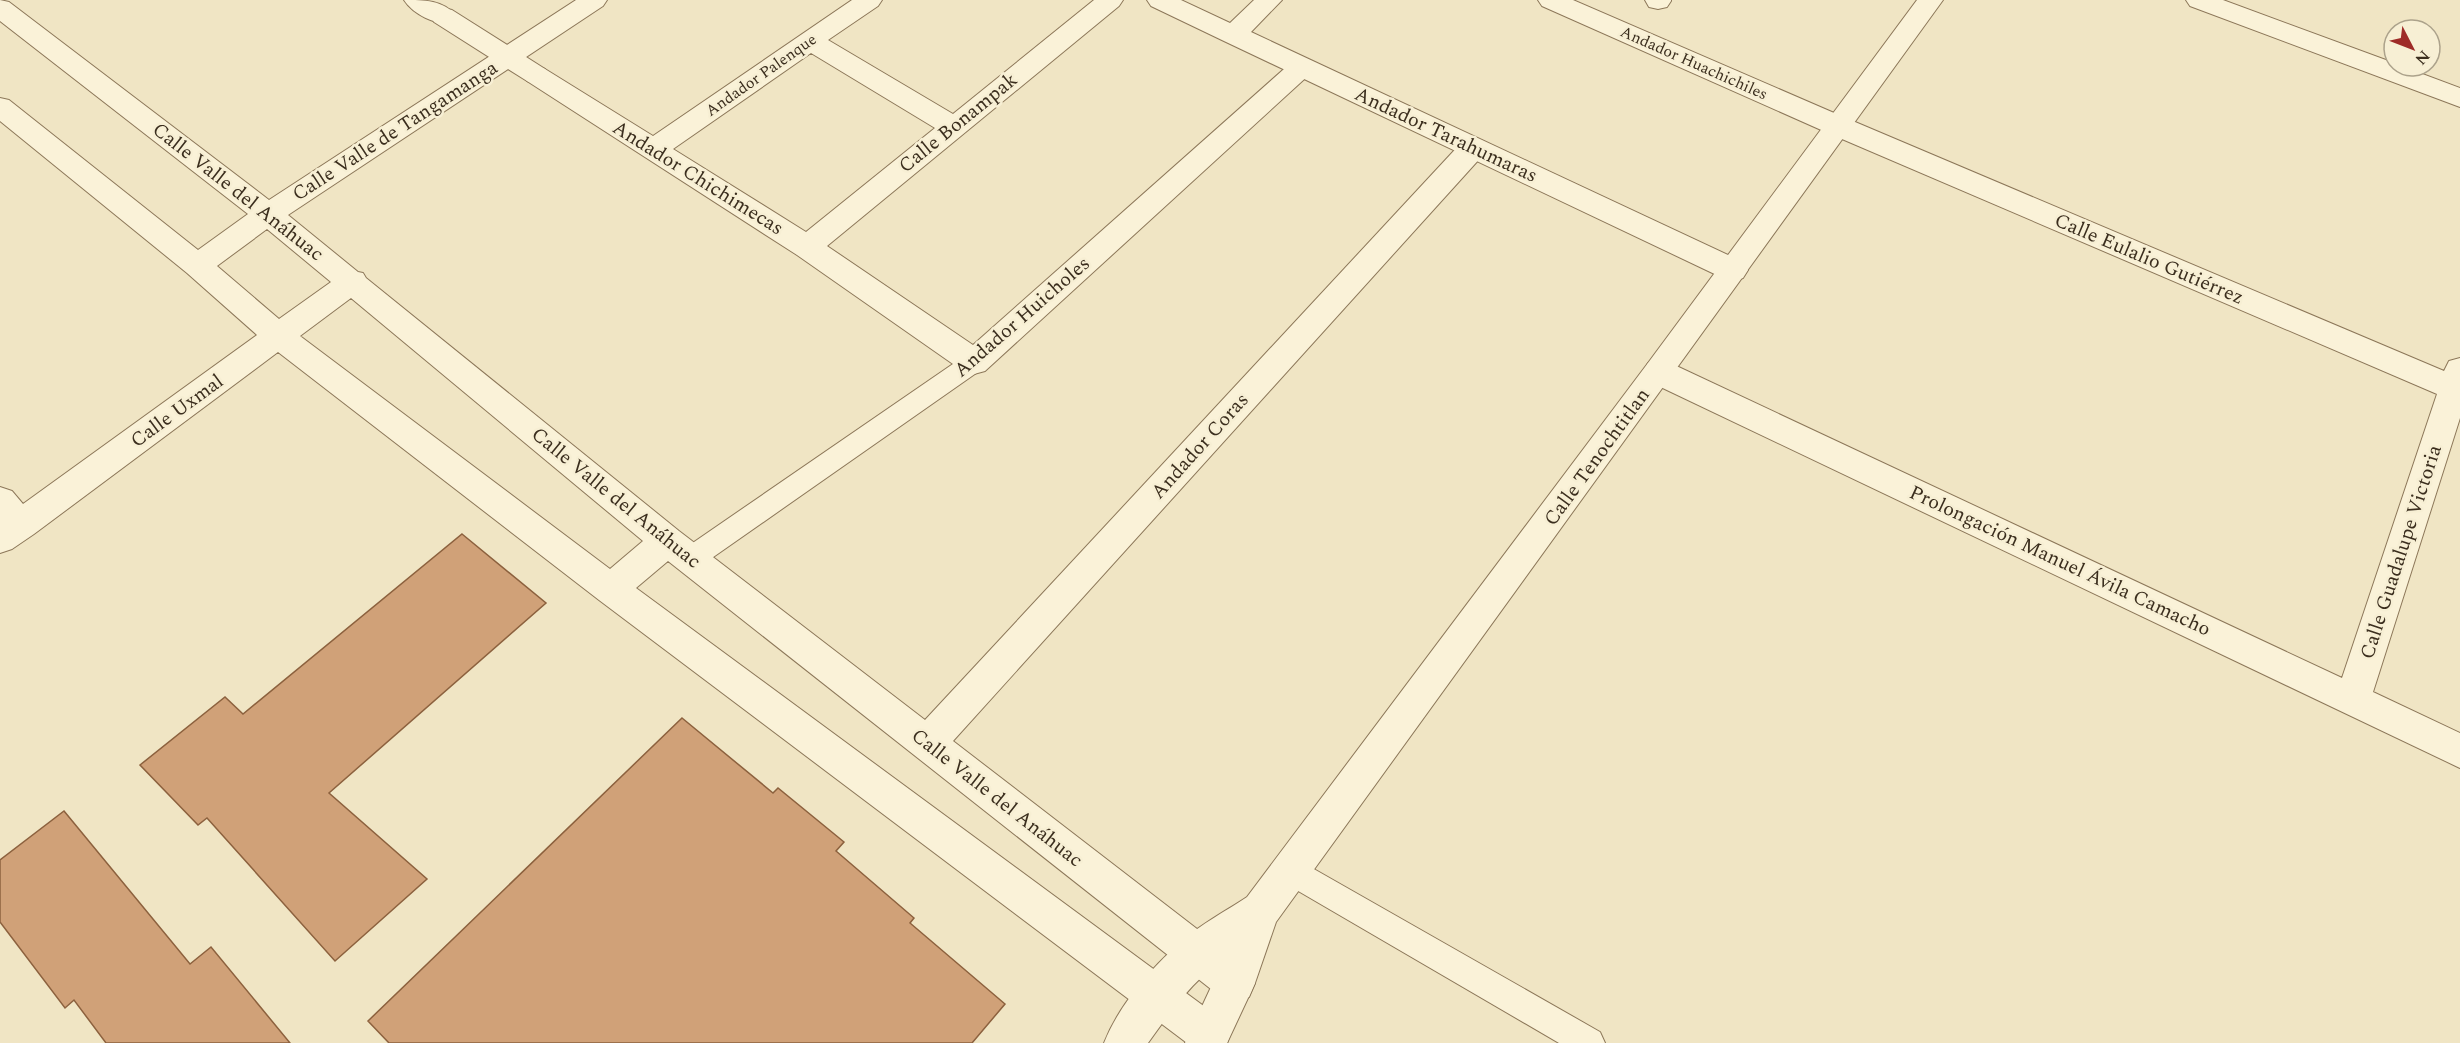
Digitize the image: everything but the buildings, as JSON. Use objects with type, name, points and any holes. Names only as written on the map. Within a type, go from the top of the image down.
[{"type":"street","name":"Andador Chichimecas","points":[[417,0],[807,247],[974,362]]},
{"type":"street","name":"Calle Valle de Tangamanga","points":[[197,265],[268,214],[594,0]]},
{"type":"street","name":"Andador Palenque","points":[[652,150],[869,0]]},
{"type":"street","name":"Calle Bonampak","points":[[807,247],[1110,0]]},
{"type":"street","name":"Andador Tarahumaras","points":[[1160,0],[1733,270]]},
{"type":"street","points":[[1233,34],[1269,0]]},
{"type":"street","name":"Andador Huachichiles","points":[[1551,0],[1838,126]]},
{"type":"street","name":"Calle Tenochtitlan","points":[[1207,1039],[1235,983],[1261,911],[1930,0]]},
{"type":"street","points":[[2199,0],[2460,98]]},
{"type":"street","name":"Calle Valle del Anáhuac","points":[[0,8],[353,281],[679,550],[1235,983]]},
{"type":"street","points":[[810,40],[954,127]]},
{"type":"street","name":"Andador Huicholes","points":[[974,362],[1302,67]]},
{"type":"street","points":[[0,107],[197,265],[279,337],[611,589],[1158,996],[1207,1039]]},
{"type":"street","name":"Calle Eulalio Gutiérrez","points":[[1838,126],[2458,383]]},
{"type":"street","name":"Andador Coras","points":[[927,744],[1473,148]]},
{"type":"street","name":"Calle Uxmal","points":[[11,531],[353,281]]},
{"type":"street","name":"Prolongación Manuel Ávila Camacho","points":[[1659,372],[2460,751]]},
{"type":"street","name":"Calle Guadalupe Victoria","points":[[2353,699],[2458,383]]},
{"type":"street","points":[[0,501],[11,531]]},
{"type":"street","points":[[611,589],[679,550]]},
{"type":"street","name":"Calle Tenochtitlan","points":[[1124,1043],[1158,996],[1197,954],[1261,911]]},
{"type":"lane","name":"Andador Huicholes","points":[[679,550],[974,362]]},
{"type":"lane","points":[[1291,872],[1589,1043]]}]
